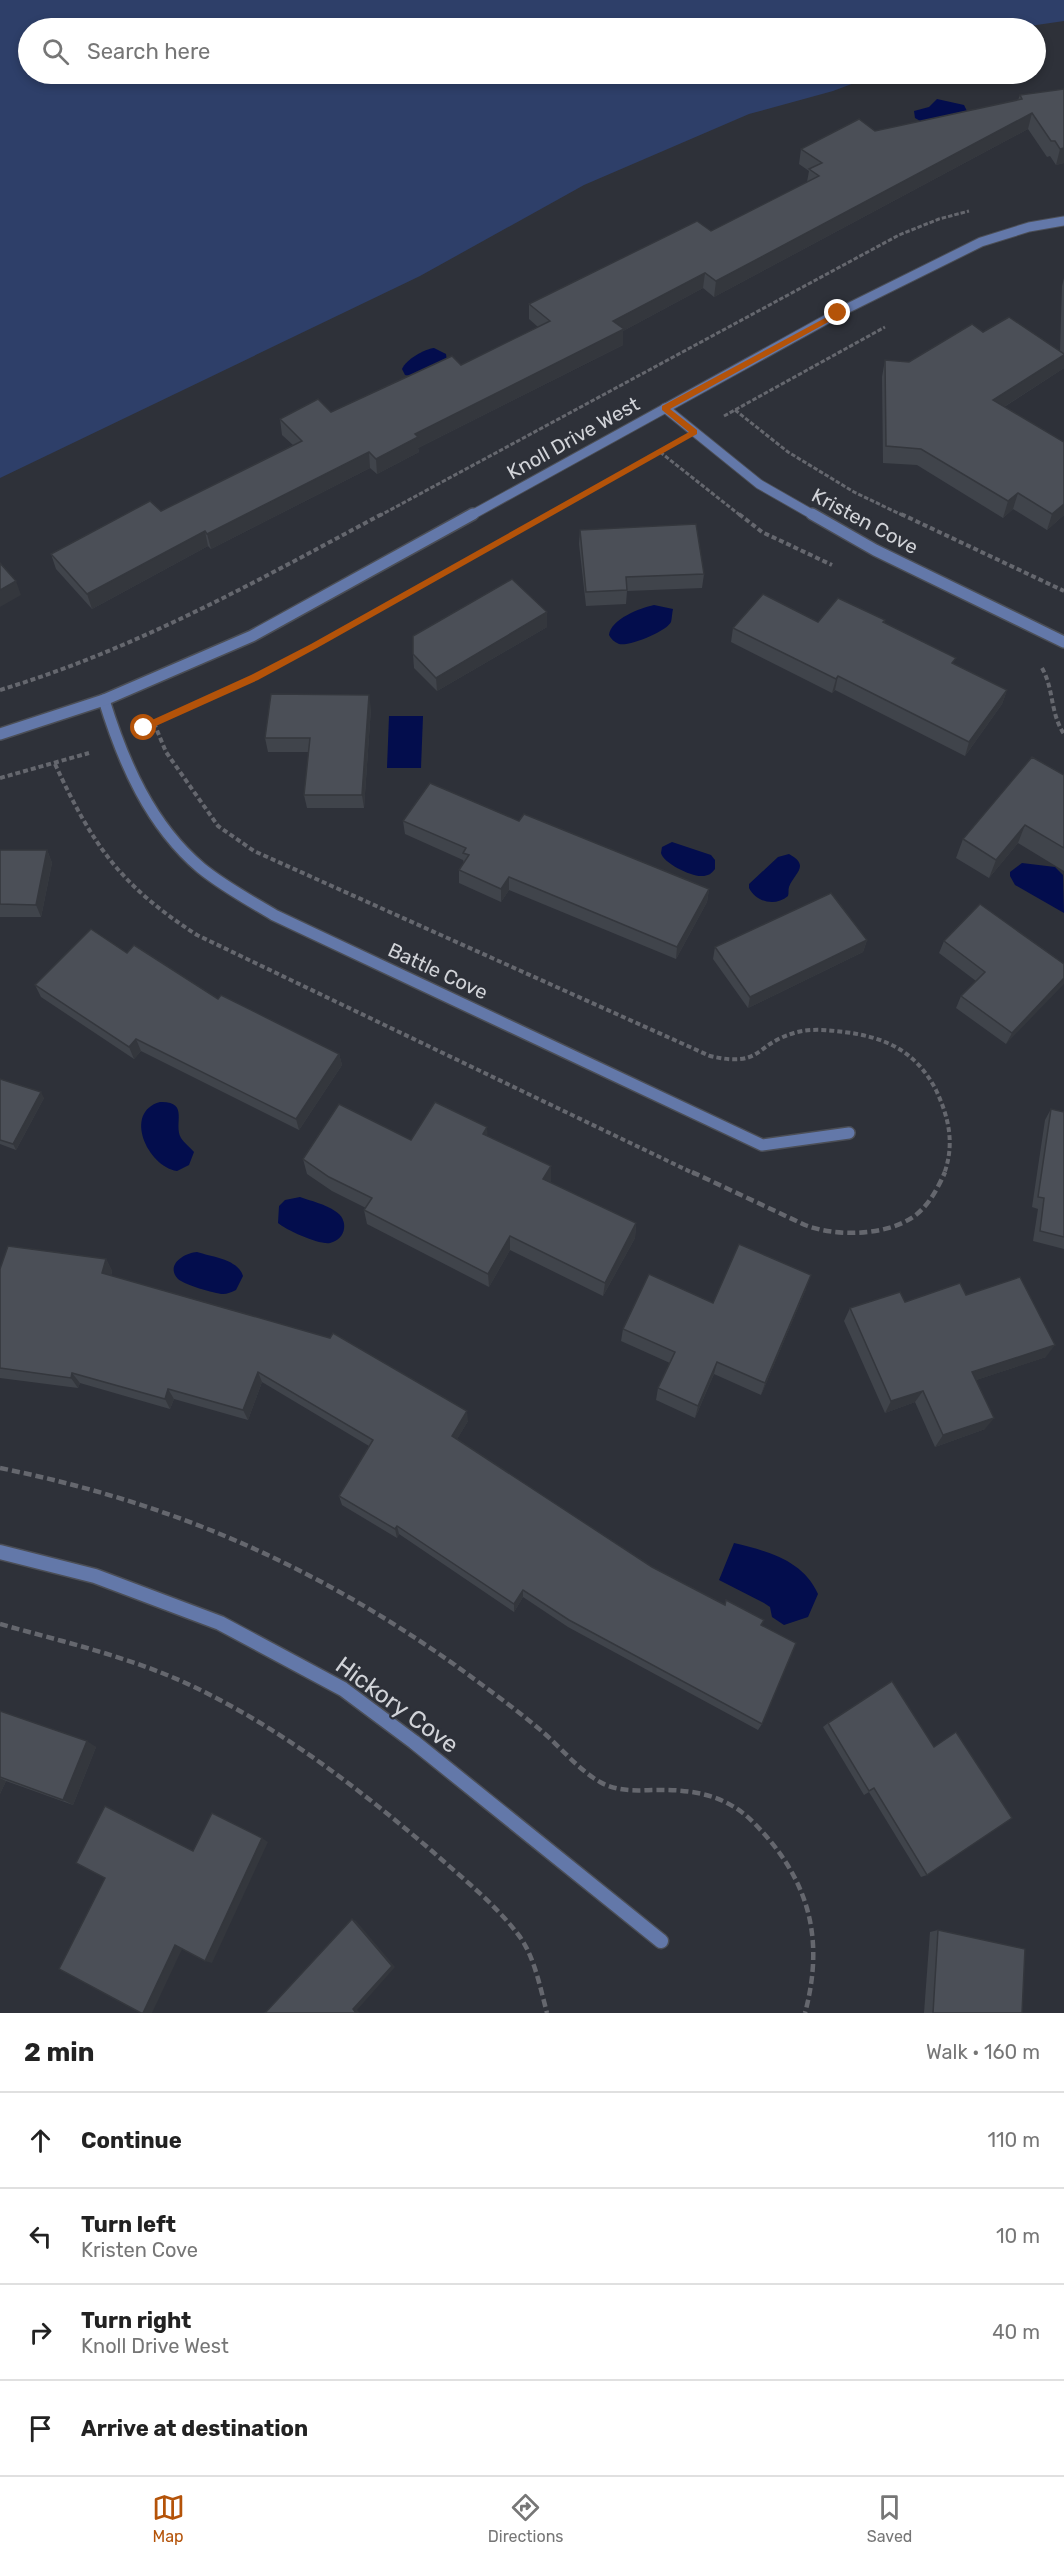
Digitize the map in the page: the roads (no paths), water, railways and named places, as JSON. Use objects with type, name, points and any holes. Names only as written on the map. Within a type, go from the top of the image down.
[{"type":"street","name":"Knoll Drive West","points":[[0,734],[104,700],[252,636],[838,313],[981,242],[1064,221]]},
{"type":"street","name":"Kristen Cove","points":[[665,408],[759,484],[875,550],[1064,642]]},
{"type":"street","name":"Battle Cove","points":[[104,700],[116,741],[147,807],[191,859],[221,884],[274,915],[762,1145],[849,1133]]},
{"type":"street","name":"Hickory Cove","points":[[0,1552],[95,1576],[220,1623],[343,1689],[414,1742],[661,1941]]}]
